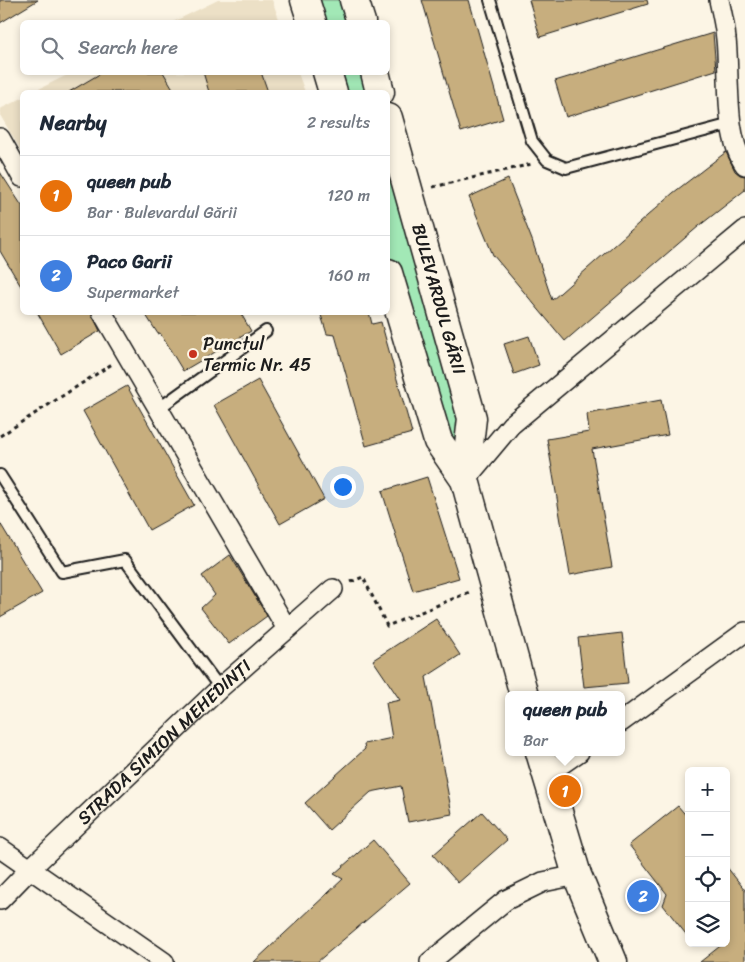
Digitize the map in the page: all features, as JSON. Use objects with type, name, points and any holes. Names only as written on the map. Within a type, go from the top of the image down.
[{"type":"main road","points":[[305,0],[311,20]]},
{"type":"main road","points":[[354,0],[359,20]]},
{"type":"main road","points":[[328,75],[332,90]]},
{"type":"main road","points":[[376,75],[380,90]]},
{"type":"main road","name":"BULEVARDUL GĂRII","points":[[390,125],[472,418],[465,480]]},
{"type":"main road","name":"BULEVARDUL GĂRII","points":[[390,280],[438,441],[465,480],[523,691]]},
{"type":"main road","points":[[543,764],[577,875],[613,962]]},
{"type":"street","points":[[719,0],[726,38],[731,124],[740,159],[745,165]]},
{"type":"street","points":[[0,138],[20,173]]},
{"type":"street","points":[[465,480],[511,424],[745,230]]},
{"type":"street","points":[[104,315],[287,629]]},
{"type":"street","name":"STRADA SIMION MEHEDINȚI","points":[[0,900],[30,869],[220,688],[333,589]]},
{"type":"street","points":[[625,719],[745,632]]},
{"type":"street","points":[[543,764],[567,756]]},
{"type":"street","points":[[0,848],[164,962]]},
{"type":"street","points":[[430,962],[506,900],[543,882],[577,875]]},
{"type":"lane","points":[[490,0],[532,141],[547,160],[566,168],[731,124]]},
{"type":"lane","points":[[158,409],[266,331]]},
{"type":"lane","points":[[0,475],[62,572],[125,560],[220,688]]},
{"type":"path","points":[[409,194],[547,160]]},
{"type":"path","points":[[0,436],[127,355]]},
{"type":"path","points":[[333,589],[363,577],[387,626],[493,582]]},
{"type":"shaded area","points":[[218,0],[272,0],[279,20],[177,20]]},
{"type":"shaded area","points":[[67,75],[299,75],[304,90],[37,90]]},
{"type":"shaded area","points":[[20,99],[20,149],[0,115],[0,109]]},
{"type":"green space","points":[[305,0],[354,0],[360,20],[311,20]]},
{"type":"green space","points":[[328,75],[376,75],[379,90],[332,90]]},
{"type":"green space","points":[[390,125],[472,418],[465,480],[390,278]]},
{"type":"building","points":[[0,0],[38,0],[0,23]]},
{"type":"building","points":[[422,0],[469,0],[503,119],[461,132]]},
{"type":"building","points":[[529,0],[647,0],[648,4],[540,37]]},
{"type":"building","points":[[713,33],[716,70],[566,117],[555,81]]},
{"type":"building","points":[[98,75],[165,75],[174,90],[72,90]]},
{"type":"building","points":[[204,75],[262,75],[267,90],[208,90]]},
{"type":"building","points":[[726,152],[735,171],[745,176],[745,190],[699,226],[565,341],[493,255],[469,197],[508,179],[532,240],[552,300],[673,193]]},
{"type":"building","points":[[0,172],[20,203],[20,285],[0,251]]},
{"type":"building","points":[[39,315],[92,315],[100,331],[61,354]]},
{"type":"building","name":"Punctul Termic Nr. 45","points":[[146,315],[242,315],[251,331],[183,371],[160,333],[158,334]]},
{"type":"building","points":[[321,315],[370,315],[372,324],[381,322],[412,433],[366,446],[335,335],[327,334]]},
{"type":"building","points":[[529,336],[539,365],[514,374],[504,344]]},
{"type":"building","points":[[258,380],[324,499],[280,524],[214,405]]},
{"type":"building","points":[[127,386],[194,505],[149,530],[83,411]]},
{"type":"building","points":[[661,400],[668,435],[592,449],[612,567],[570,575],[547,439],[589,432],[587,414]]},
{"type":"building","points":[[427,477],[459,578],[413,591],[382,491]]},
{"type":"building","points":[[0,523],[42,593],[0,617]]},
{"type":"building","points":[[230,555],[267,616],[229,644],[201,608],[215,595],[202,576]]},
{"type":"building","points":[[436,619],[460,655],[426,677],[452,814],[408,822],[401,786],[371,792],[329,830],[305,803],[365,749],[364,744],[392,738],[386,703],[400,700],[373,660]]},
{"type":"building","points":[[622,633],[628,683],[584,687],[578,638]]},
{"type":"building","points":[[678,806],[685,814],[685,933],[663,905],[667,894],[629,845]]},
{"type":"building","points":[[482,812],[507,840],[458,883],[433,855]]},
{"type":"building","points":[[373,840],[410,883],[317,962],[254,962],[343,879],[334,874]]},
{"type":"building","points":[[730,871],[745,890],[745,962],[700,962],[719,947],[730,947]]},
{"type":"place","name":"Punctul Termic Nr. 45","points":[[193,354]]},
{"type":"place","name":"queen pub","points":[[565,791]]},
{"type":"place","name":"Paco Garii","points":[[643,896]]}]
